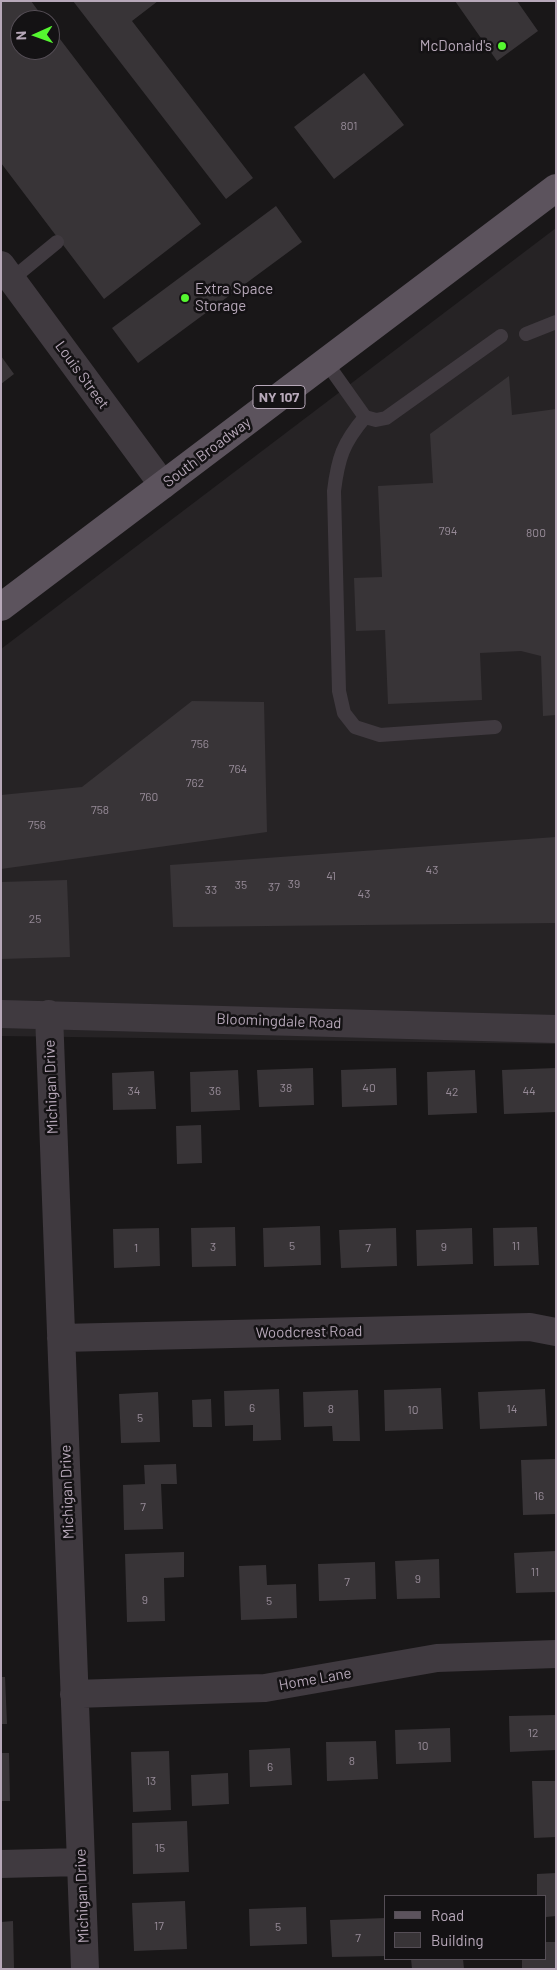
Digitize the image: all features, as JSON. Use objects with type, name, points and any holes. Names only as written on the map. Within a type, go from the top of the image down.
[{"type":"main road","name":"South Broadway","points":[[1,607],[556,188]]},
{"type":"street","name":"Louis Street","points":[[7,272],[163,485]]},
{"type":"street","name":"Bloomingdale Road","points":[[1,1014],[556,1029]]},
{"type":"street","name":"Michigan Drive","points":[[49,1014],[84,1969]]},
{"type":"street","name":"Woodcrest Road","points":[[61,1338],[530,1327],[556,1332]]},
{"type":"street","name":"Home Lane","points":[[74,1694],[265,1688],[437,1658],[556,1654]]},
{"type":"street","points":[[1,1864],[80,1862]]},
{"type":"lane","points":[[7,272],[57,242]]},
{"type":"lane","points":[[526,334],[556,322]]},
{"type":"lane","points":[[326,362],[365,417],[376,420],[386,418],[500,336]]},
{"type":"lane","points":[[365,417],[354,429],[343,448],[337,464],[334,491],[339,691],[344,713],[355,727],[380,735],[495,727]]},
{"type":"shaded area","points":[[556,228],[556,1044],[1,1036],[1,649]]},
{"type":"building","points":[[1,1],[31,1],[38,10],[10,10],[10,60],[60,60],[60,39],[201,224],[104,299],[1,163]]},
{"type":"building","points":[[73,1],[158,1],[132,21],[253,178],[226,199]]},
{"type":"building","name":"McDonald's","points":[[455,1],[517,1],[538,31],[497,61]]},
{"type":"building","points":[[364,73],[404,125],[334,179],[294,127]]},
{"type":"building","points":[[276,206],[302,242],[138,363],[112,328]]},
{"type":"building","points":[[1,356],[14,374],[1,384]]},
{"type":"building","points":[[509,376],[512,415],[556,409],[556,715],[543,716],[541,656],[521,651],[480,653],[482,700],[388,704],[385,630],[356,631],[354,578],[382,577],[378,486],[433,483],[430,434]]},
{"type":"building","points":[[192,701],[264,702],[267,832],[1,869],[1,795],[82,787]]},
{"type":"building","points":[[556,837],[556,923],[173,927],[170,865]]},
{"type":"building","points":[[67,880],[70,957],[1,959],[1,882]]},
{"type":"building","points":[[313,1068],[314,1105],[259,1107],[257,1070]]},
{"type":"building","points":[[396,1068],[397,1105],[342,1107],[341,1070]]},
{"type":"building","points":[[556,1068],[556,1112],[504,1114],[502,1070]]},
{"type":"building","points":[[238,1070],[240,1110],[191,1112],[190,1072]]},
{"type":"building","points":[[475,1070],[477,1113],[428,1115],[427,1072]]},
{"type":"building","points":[[154,1071],[156,1109],[113,1110],[112,1073]]},
{"type":"building","points":[[201,1125],[202,1163],[177,1164],[176,1126]]},
{"type":"building","points":[[320,1226],[321,1265],[264,1267],[263,1228]]},
{"type":"building","points":[[235,1227],[236,1266],[192,1267],[191,1228]]},
{"type":"building","points":[[537,1227],[539,1265],[494,1266],[493,1228]]},
{"type":"building","points":[[159,1228],[160,1266],[114,1268],[113,1229]]},
{"type":"building","points":[[396,1228],[397,1266],[341,1268],[339,1230]]},
{"type":"building","points":[[472,1228],[473,1264],[417,1266],[416,1230]]},
{"type":"building","points":[[441,1388],[443,1429],[385,1431],[384,1390]]},
{"type":"building","points":[[279,1389],[281,1440],[253,1441],[253,1425],[225,1426],[224,1391]]},
{"type":"building","points":[[545,1389],[547,1426],[480,1429],[478,1392]]},
{"type":"building","points":[[358,1390],[360,1441],[333,1441],[332,1426],[304,1427],[303,1392]]},
{"type":"building","points":[[158,1392],[160,1442],[121,1443],[119,1394]]},
{"type":"building","points":[[211,1399],[212,1427],[193,1427],[192,1400]]},
{"type":"building","points":[[555,1459],[556,1514],[523,1515],[521,1460]]},
{"type":"building","points":[[176,1464],[177,1484],[161,1484],[163,1529],[124,1530],[123,1485],[145,1484],[144,1465]]},
{"type":"building","points":[[556,1551],[556,1592],[516,1593],[514,1553]]},
{"type":"building","points":[[184,1552],[184,1577],[164,1578],[165,1621],[127,1622],[125,1554]]},
{"type":"building","points":[[439,1559],[440,1598],[397,1599],[395,1561]]},
{"type":"building","points":[[375,1562],[376,1599],[319,1601],[318,1564]]},
{"type":"building","points":[[266,1565],[267,1585],[296,1584],[297,1618],[241,1620],[239,1566]]},
{"type":"building","points":[[1,1677],[5,1677],[7,1724],[1,1724]]},
{"type":"building","points":[[556,1715],[556,1750],[510,1752],[509,1716]]},
{"type":"building","points":[[450,1728],[451,1762],[396,1764],[395,1730]]},
{"type":"building","points":[[376,1741],[378,1779],[327,1781],[326,1742]]},
{"type":"building","points":[[290,1748],[292,1785],[250,1787],[249,1750]]},
{"type":"building","points":[[169,1751],[171,1810],[133,1812],[131,1752]]},
{"type":"building","points":[[1,1753],[9,1753],[10,1801],[1,1801]]},
{"type":"building","points":[[228,1773],[229,1804],[192,1806],[191,1775]]},
{"type":"building","points":[[532,1781],[556,1781],[556,1837],[534,1838]]},
{"type":"building","points":[[187,1821],[189,1872],[133,1874],[132,1823]]},
{"type":"building","points":[[556,1873],[556,1916],[547,1917],[547,1895],[537,1895],[537,1874]]},
{"type":"building","points":[[185,1901],[187,1949],[134,1951],[132,1903]]},
{"type":"building","points":[[306,1907],[307,1944],[250,1946],[249,1909]]},
{"type":"building","points":[[384,1918],[384,1956],[332,1957],[330,1920]]},
{"type":"building","points":[[13,1921],[14,1968],[1,1969],[1,1922]]},
{"type":"building","points":[[547,1942],[556,1942],[556,1969],[522,1969],[522,1960],[547,1960]]},
{"type":"building","points":[[411,1960],[463,1960],[464,1969],[412,1969]]},
{"type":"place","name":"McDonald's","points":[[502,46]]},
{"type":"place","name":"Extra Space Storage","points":[[185,298]]}]
